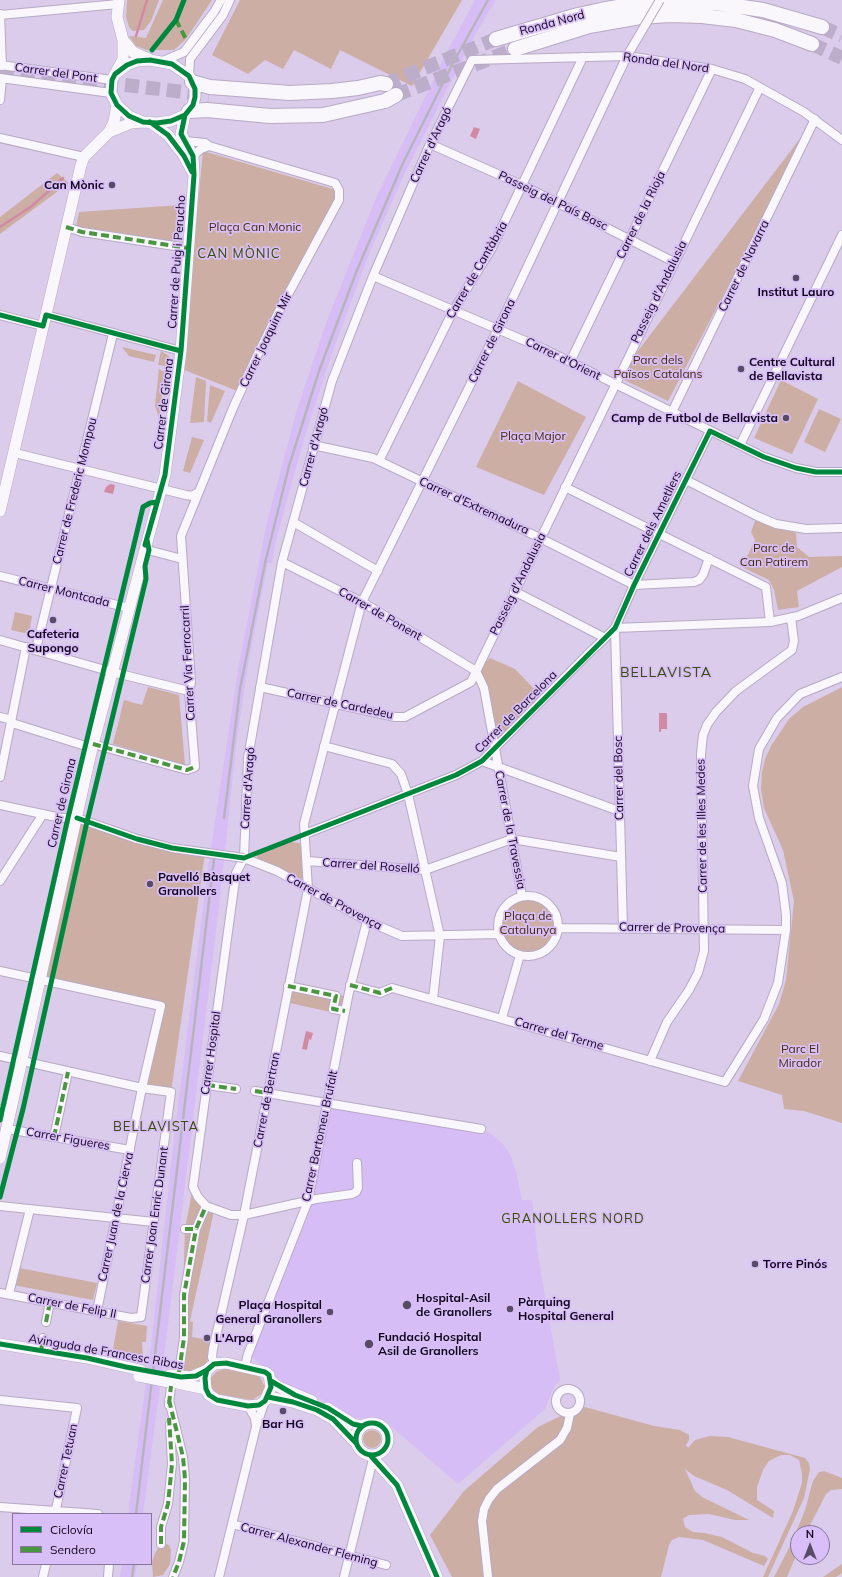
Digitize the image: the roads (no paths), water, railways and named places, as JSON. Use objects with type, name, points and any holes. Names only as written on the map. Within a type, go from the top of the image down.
[{"type":"highway","name":"Ronda Nord","points":[[496,39],[578,15],[639,3],[716,3],[763,10],[822,27]]},
{"type":"highway","name":"Ronda Nord","points":[[515,49],[589,26],[640,17],[670,15],[702,16],[736,20],[775,30],[812,44]]},
{"type":"highway","points":[[187,113],[207,110],[270,116],[316,115],[385,101],[396,95],[354,103],[305,108],[245,107],[209,99],[304,102],[345,97],[381,88],[386,84],[380,83],[345,89],[290,93],[210,87],[190,79]]},
{"type":"street","points":[[164,61],[184,52],[214,12],[221,0]]},
{"type":"street","points":[[209,146],[201,149],[193,156],[181,134],[187,113],[195,97],[190,79],[190,59],[223,15],[230,0]]},
{"type":"street","name":"Carrer de Girona","points":[[305,834],[304,824],[362,602],[498,329],[627,56],[660,0]]},
{"type":"street","points":[[1,66],[0,14],[70,4],[118,2],[116,17],[123,40],[122,59],[114,77],[111,93],[117,105],[129,116],[147,122],[168,135],[184,156],[194,175]]},
{"type":"street","points":[[123,40],[133,52],[150,60]]},
{"type":"street","name":"Ronda del Nord","points":[[472,60],[627,56],[712,69],[745,79],[760,87],[815,119],[842,140]]},
{"type":"street","name":"Carrer de Cantàbria","points":[[379,461],[453,310],[492,248],[583,57]]},
{"type":"street","points":[[114,77],[127,65],[137,61],[150,60],[164,61],[178,68],[190,79]]},
{"type":"street","name":"Carrer d'Aragó","points":[[244,858],[248,758],[282,562],[313,445],[332,381],[373,276],[430,144],[472,60]]},
{"type":"street","name":"Carrer del Pont","points":[[1,66],[114,77]]},
{"type":"street","name":"Carrer de la Rioja","points":[[570,362],[712,69]]},
{"type":"street","points":[[0,100],[1,78]]},
{"type":"street","name":"Carrer del Pont","points":[[1,78],[111,93]]},
{"type":"street","name":"Passeig d'Andalusia","points":[[476,671],[760,87]]},
{"type":"street","points":[[0,511],[15,453],[66,227],[84,157],[109,132],[114,122],[117,105]]},
{"type":"street","points":[[109,132],[131,123],[171,121],[187,113]]},
{"type":"street","name":"Carrer de Navarra","points":[[672,412],[815,119]]},
{"type":"street","points":[[0,138],[84,157]]},
{"type":"street","points":[[185,141],[200,141],[209,146]]},
{"type":"street","name":"Passeig del País Basc","points":[[430,144],[522,185],[674,262]]},
{"type":"street","name":"Carrer Joaquim Mir","points":[[197,493],[255,360],[278,313],[339,200],[339,190],[335,184],[209,146]]},
{"type":"street","name":"Carrer de Puig i Perucho","points":[[181,351],[194,175],[193,156]]},
{"type":"street","points":[[66,227],[82,232],[188,248]]},
{"type":"street","points":[[740,445],[842,235]]},
{"type":"street","name":"Carrer d'Orient","points":[[373,276],[498,329],[570,362],[764,457],[796,468],[816,472],[842,472]]},
{"type":"street","name":"Carrer de Girona","points":[[0,316],[45,321],[113,334],[181,351],[165,475],[160,488],[93,746],[22,1061],[5,1110],[7,1129],[0,1158]]},
{"type":"street","name":"Carrer de Frederic Mompou","points":[[36,649],[52,589],[113,334]]},
{"type":"street","name":"Carrer dels Ametllers","points":[[615,628],[634,585],[710,431]]},
{"type":"street","name":"Carrer d'Extremadura","points":[[313,445],[379,461],[634,585],[694,582],[699,580],[709,558]]},
{"type":"street","points":[[15,453],[186,495],[192,496],[197,493]]},
{"type":"street","points":[[686,480],[776,524],[806,529],[842,528]]},
{"type":"street","points":[[565,486],[766,587],[770,622]]},
{"type":"street","name":"Carrer Via Ferrocarril","points":[[93,746],[187,770],[195,767],[189,691],[191,682],[180,536],[197,493]]},
{"type":"street","points":[[293,522],[378,571]]},
{"type":"street","points":[[144,549],[182,559]]},
{"type":"street","name":"Carrer de Ponent","points":[[282,562],[362,602],[476,671]]},
{"type":"street","name":"Carrer Montcada","points":[[0,576],[129,608]]},
{"type":"street","points":[[514,592],[605,638]]},
{"type":"street","points":[[615,628],[770,622],[791,618],[842,598]]},
{"type":"street","name":"Carrer de les Illes Medes","points":[[650,1061],[667,1022],[690,990],[698,973],[704,951],[701,754],[703,735],[707,725],[716,712],[736,691],[792,650],[794,641],[791,618]]},
{"type":"street","name":"Carrer de Barcelona","points":[[305,834],[456,775],[482,761],[615,628]]},
{"type":"street","name":"Carrer del Bosc","points":[[615,628],[623,928]]},
{"type":"street","points":[[0,640],[36,649],[112,672],[189,691]]},
{"type":"street","points":[[0,777],[26,647]]},
{"type":"street","name":"Carrer de Cardedeu","points":[[260,687],[395,717],[405,717],[471,682],[476,671]]},
{"type":"street","name":"Carrer de la Travessia","points":[[476,671],[484,688],[522,896]]},
{"type":"street","points":[[786,930],[786,915],[782,883],[759,818],[753,786],[759,749],[777,718],[800,694],[842,676]]},
{"type":"street","points":[[0,717],[12,723],[93,746]]},
{"type":"street","points":[[324,746],[392,764],[401,774],[408,794],[440,936],[433,999]]},
{"type":"street","points":[[482,761],[619,811]]},
{"type":"street","points":[[0,805],[61,818],[77,818]]},
{"type":"street","points":[[0,881],[43,814]]},
{"type":"street","name":"Carrer de Girona","points":[[77,818],[138,839],[172,848],[244,858]]},
{"type":"street","name":"Carrer de Bertran","points":[[211,1367],[213,1349],[244,1215],[308,889],[305,834]]},
{"type":"street","name":"Carrer del Roselló","points":[[307,860],[425,870],[512,839],[621,857]]},
{"type":"street","name":"Carrer de Provença","points":[[244,858],[277,870],[308,889],[367,921],[402,936],[499,934]]},
{"type":"street","name":"Carrer Hospital","points":[[206,1206],[198,1197],[193,1187],[236,874],[244,858]]},
{"type":"street","points":[[522,896],[534,896],[549,904],[558,918],[558,928],[555,939],[545,951],[536,955],[520,955],[507,947],[499,934],[499,917],[510,901],[522,896]]},
{"type":"street","name":"Carrer Bartomeu Brufalt","points":[[245,1366],[248,1354],[308,1200],[350,985],[367,921]]},
{"type":"street","name":"Carrer de Provença","points":[[558,928],[786,930]]},
{"type":"street","name":"Carrer del Terme","points":[[350,985],[380,993],[392,988],[725,1082],[764,1019],[778,983],[786,930]]},
{"type":"street","points":[[502,1018],[520,955]]},
{"type":"street","points":[[0,971],[40,980]]},
{"type":"street","name":"Carrer Juan de la Cierva","points":[[40,980],[161,1006],[142,1088],[97,1311]]},
{"type":"street","points":[[288,986],[336,996],[333,1009],[345,1012]]},
{"type":"street","points":[[0,1056],[142,1088]]},
{"type":"street","points":[[54,1137],[68,1072]]},
{"type":"street","points":[[207,1086],[236,1089]]},
{"type":"street","name":"Carrer Joan Enric Dunant","points":[[142,1088],[171,1092],[142,1314]]},
{"type":"street","points":[[255,1091],[481,1129]]},
{"type":"street","name":"Carrer Figueres","points":[[7,1129],[130,1150]]},
{"type":"street","points":[[162,1544],[161,1527],[168,1504],[172,1464],[169,1400],[172,1378],[184,1338],[184,1295],[196,1229],[206,1206],[226,1214],[244,1215],[308,1200],[356,1192],[358,1188],[357,1163]]},
{"type":"street","points":[[0,1206],[154,1222]]},
{"type":"street","points":[[4,1294],[30,1209]]},
{"type":"street","points":[[185,1229],[196,1229]]},
{"type":"street","name":"Carrer de Felip II","points":[[4,1294],[136,1318],[141,1317],[142,1314]]},
{"type":"street","points":[[46,1322],[50,1302]]},
{"type":"street","points":[[41,1351],[43,1338]]},
{"type":"street","name":"Avinguda de Francesc Ribas","points":[[0,1344],[65,1355],[108,1370],[172,1378],[206,1389]]},
{"type":"street","points":[[344,1577],[372,1457],[384,1449],[388,1441],[386,1431],[372,1423],[362,1426],[353,1424],[328,1408],[283,1389],[271,1381],[265,1372],[245,1366],[226,1363],[211,1367],[205,1378],[206,1389],[209,1395],[217,1400],[248,1406],[259,1405],[266,1399],[293,1402],[317,1410],[333,1419],[362,1451],[372,1457],[397,1485]]},
{"type":"street","name":"Avinguda de Francesc Ribas","points":[[172,1378],[191,1377],[211,1367]]},
{"type":"street","points":[[219,1577],[256,1427],[271,1381]]},
{"type":"street","name":"Carrer Tetuan","points":[[0,1400],[77,1408],[55,1513]]},
{"type":"street","points":[[169,1400],[183,1457],[185,1479],[184,1541],[179,1562],[173,1577]]},
{"type":"street","points":[[248,1406],[255,1418],[256,1427]]},
{"type":"street","points":[[488,1577],[482,1521],[484,1509],[489,1499],[497,1489],[560,1440],[567,1428],[570,1414]]},
{"type":"street","points":[[356,1443],[357,1434],[362,1426]]},
{"type":"street","points":[[384,1449],[388,1467],[437,1577]]},
{"type":"street","points":[[0,1507],[55,1513]]},
{"type":"street","name":"Carrer Alexander Fleming","points":[[232,1524],[386,1565]]},
{"type":"street","points":[[43,1577],[46,1565]]},
{"type":"street","points":[[108,1577],[109,1565]]},
{"type":"waterway","points":[[136,36],[147,0]]},
{"type":"waterway","points":[[0,227],[32,206],[63,178]]},
{"type":"tunnel","points":[[822,27],[842,36]]},
{"type":"tunnel","points":[[386,84],[496,39]]},
{"type":"tunnel","points":[[812,44],[842,58]]},
{"type":"tunnel","points":[[396,95],[515,49]]},
{"type":"tunnel","points":[[0,70],[209,95]]},
{"type":"railway","points":[[224,818],[240,689],[265,563],[289,466],[319,371],[357,270],[403,163],[452,65],[488,0]]},
{"type":"railway","points":[[136,1513],[214,859]]},
{"type":"railway","points":[[132,1577],[134,1565]]},
{"type":"place","name":"Can Mònic","points":[[112,185]]},
{"type":"place","name":"Institut Lauro","points":[[796,278]]},
{"type":"place","name":"Centre Cultural de Bellavista","points":[[741,369]]},
{"type":"place","name":"Camp de Futbol de Bellavista","points":[[786,418]]},
{"type":"place","name":"Cafeteria Supongo","points":[[53,620]]},
{"type":"place","name":"Pavelló Bàsquet Granollers","points":[[150,884]]},
{"type":"place","name":"Torre Pinós","points":[[755,1264]]},
{"type":"place","name":"Hospital-Asil de Granollers","points":[[407,1305]]},
{"type":"place","name":"Pàrquing Hospital General","points":[[510,1309]]},
{"type":"place","name":"Plaça Hospital General Granollers","points":[[330,1312]]},
{"type":"place","name":"L'Arpa","points":[[207,1338]]},
{"type":"place","name":"Fundació Hospital Asil de Granollers","points":[[369,1344]]},
{"type":"place","name":"Bar HG","points":[[283,1411]]},
{"type":"district","name":"CAN MÒNIC","points":[[239,254]]},
{"type":"district","name":"BELLAVISTA","points":[[666,673]]},
{"type":"district","name":"BELLAVISTA","points":[[156,1127]]},
{"type":"district","name":"GRANOLLERS NORD","points":[[573,1219]]},
{"type":"park label","name":"Plaça Can Monic","points":[[255,227]]},
{"type":"park label","name":"Parc dels Països Catalans","points":[[658,367]]},
{"type":"park label","name":"Plaça Major","points":[[533,436]]},
{"type":"park label","name":"Parc de Can Patirem","points":[[774,555]]},
{"type":"park label","name":"Plaça de Catalunya","points":[[528,923]]},
{"type":"park label","name":"Parc El Mirador","points":[[800,1056]]}]
